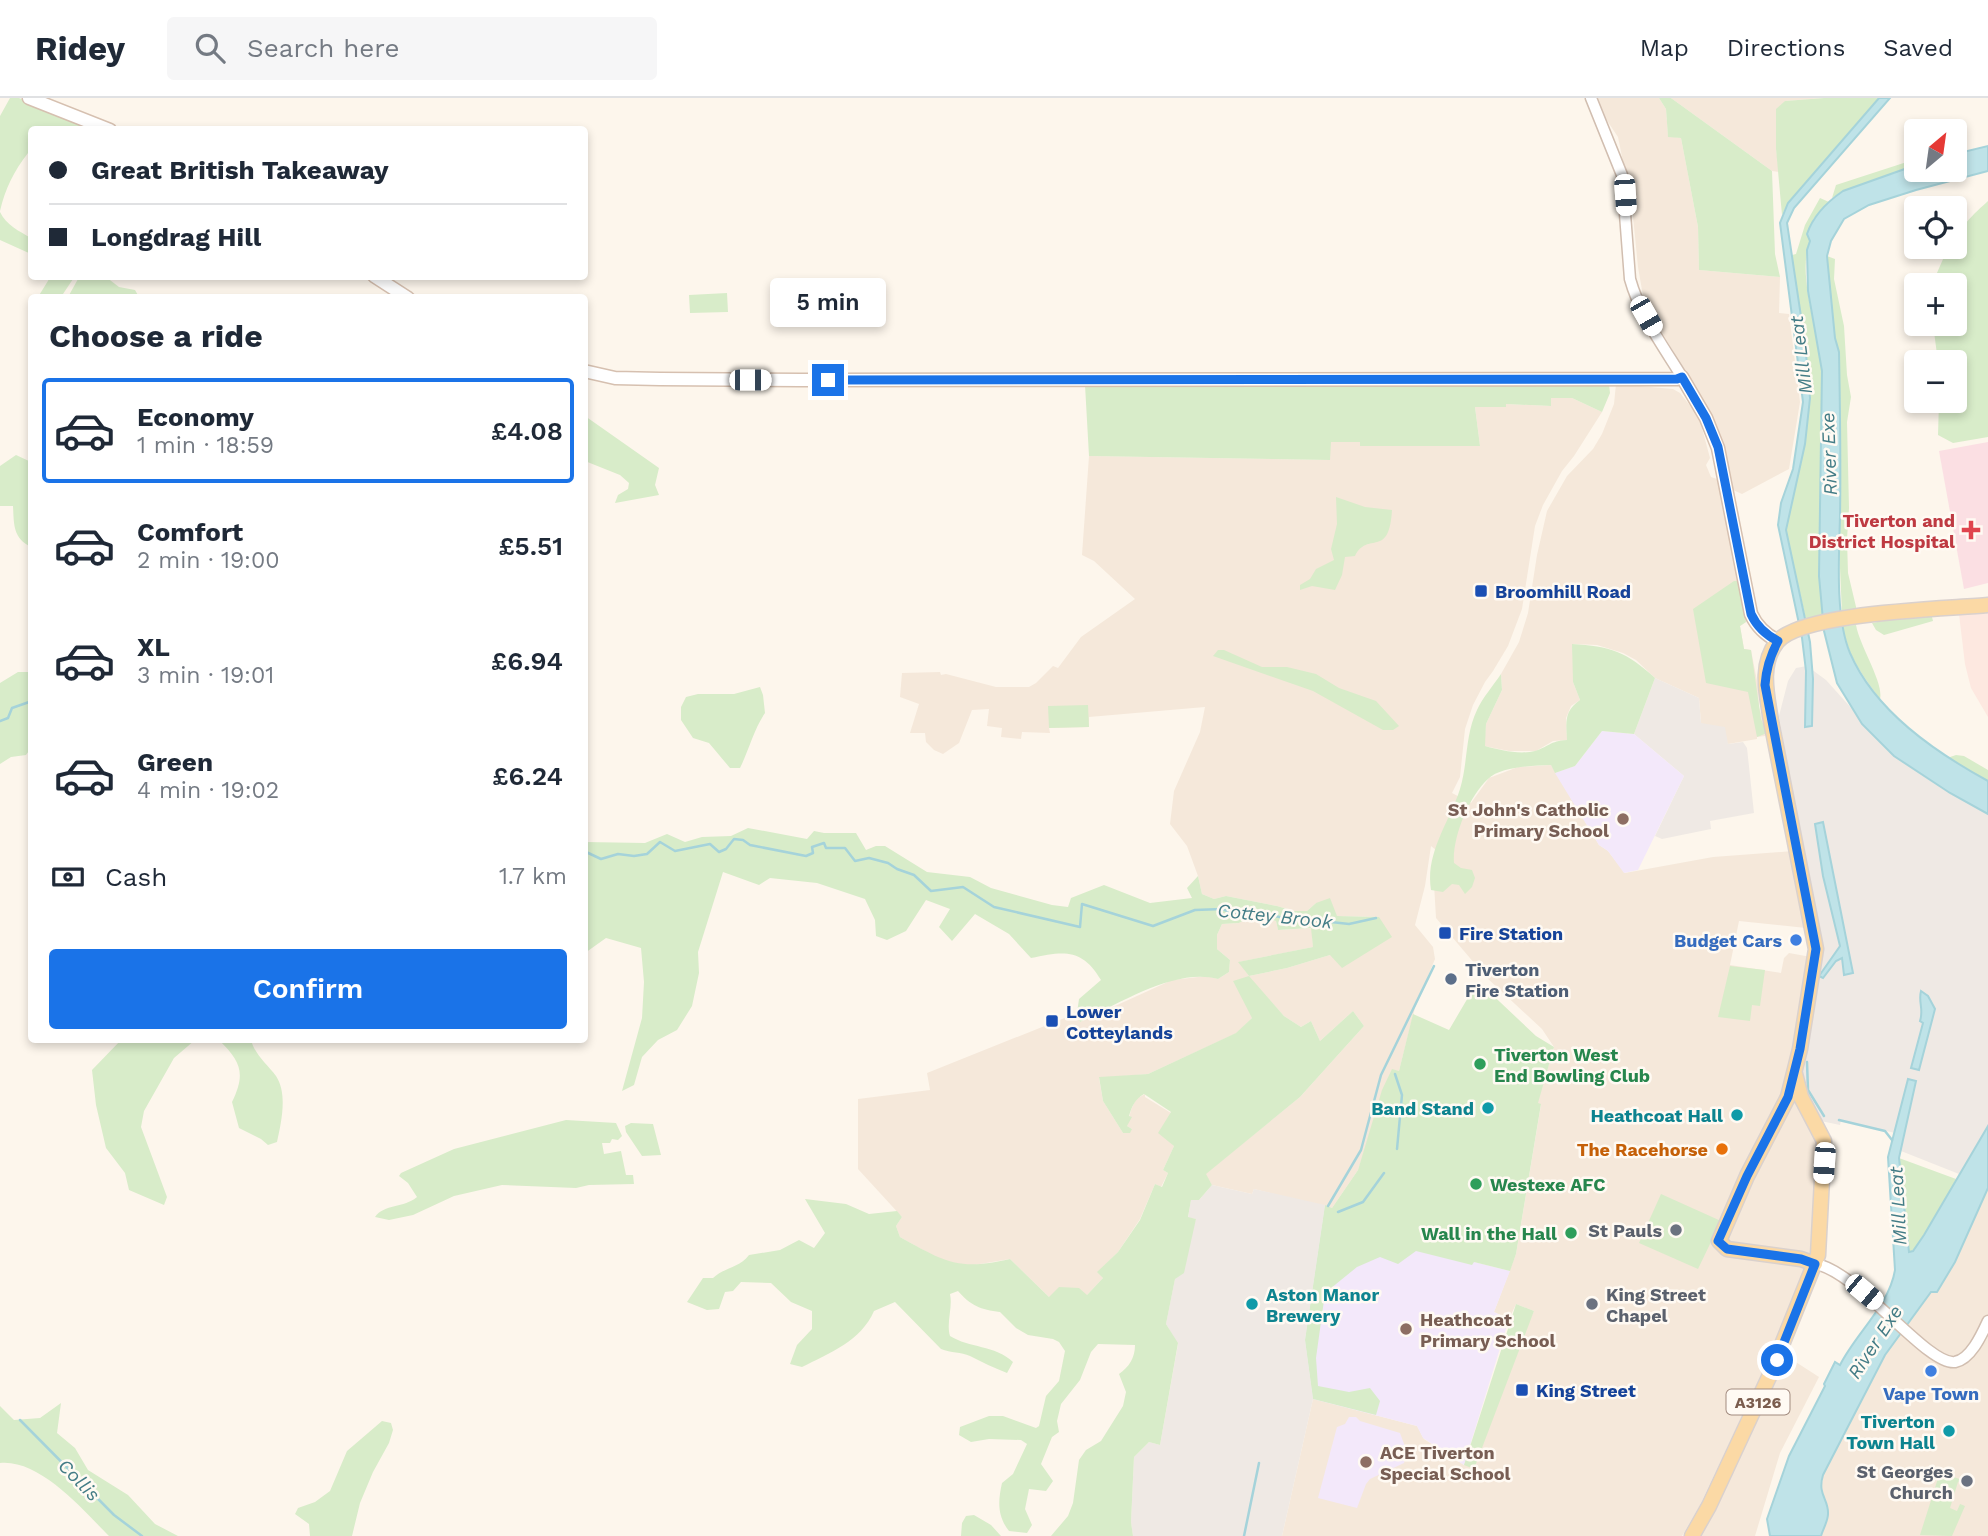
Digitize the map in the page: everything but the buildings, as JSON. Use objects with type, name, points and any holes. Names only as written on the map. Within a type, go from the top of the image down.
[{"type":"main road","points":[[29,98],[100,126]]},
{"type":"main road","points":[[379,280],[402,294]]},
{"type":"main road","points":[[588,372],[637,379],[788,380],[1682,377],[1706,418],[1718,447],[1751,614],[1755,623],[1768,636],[1778,641],[1800,628],[1884,612],[1988,605]]},
{"type":"main road","points":[[1904,610],[1951,600],[1988,596]]},
{"type":"main road","name":"A3126","points":[[1778,641],[1771,653],[1765,685],[1816,949],[1795,1073],[1781,1111],[1719,1236],[1719,1244],[1727,1249],[1801,1259],[1815,1264]]},
{"type":"main road","name":"A3126","points":[[1692,1536],[1714,1496],[1769,1377],[1819,1248],[1824,1141],[1801,1097],[1795,1073]]},
{"type":"main road","points":[[1781,1111],[1793,1100],[1801,1097]]},
{"type":"street","points":[[1591,98],[1622,175],[1634,291],[1682,377]]},
{"type":"street","points":[[1815,1264],[1823,1265],[1835,1273],[1876,1303],[1931,1353],[1949,1362],[1961,1359],[1979,1338],[1988,1321]]},
{"type":"shaded area","points":[[1596,98],[1659,98],[1666,109],[1668,136],[1681,138],[1698,227],[1699,270],[1780,277],[1779,313],[1789,314],[1800,402],[1789,469],[1742,494],[1733,490],[1716,424],[1657,324],[1654,308],[1647,304],[1643,296],[1632,206],[1618,137]]},
{"type":"shaded area","points":[[1671,98],[1824,98],[1785,101],[1776,149],[1779,172],[1772,171]]},
{"type":"shaded area","points":[[1616,384],[1673,389],[1680,393],[1699,417],[1710,458],[1706,465],[1711,477],[1717,479],[1728,527],[1746,622],[1740,626],[1744,649],[1751,650],[1759,708],[1766,727],[1765,736],[1728,744],[1701,723],[1699,698],[1655,678],[1636,660],[1623,653],[1597,645],[1573,644],[1573,682],[1580,700],[1571,706],[1566,718],[1567,740],[1553,741],[1536,751],[1509,751],[1484,746],[1486,724],[1502,690],[1501,674],[1519,642],[1528,613],[1547,511],[1567,476],[1593,449],[1602,434],[1614,404]]},
{"type":"shaded area","points":[[1550,398],[1572,398],[1602,412],[1562,471],[1543,505],[1535,526],[1522,609],[1508,646],[1473,705],[1465,729],[1460,777],[1452,793],[1471,803],[1489,778],[1518,767],[1551,765],[1599,845],[1608,851],[1625,873],[1713,857],[1793,851],[1806,928],[1739,921],[1730,965],[1781,973],[1784,958],[1789,953],[1811,957],[1806,1018],[1823,1140],[1816,1253],[1806,1265],[1764,1369],[1700,1505],[1682,1536],[1282,1536],[1313,1399],[1417,1426],[1424,1439],[1464,1465],[1534,1311],[1516,1304],[1509,1319],[1494,1312],[1516,1254],[1541,1105],[1537,1104],[1554,1047],[1542,1029],[1486,977],[1436,918],[1434,884],[1441,854],[1431,846],[1415,925],[1433,947],[1435,959],[1415,1008],[1399,1071],[1392,1070],[1358,1170],[1332,1208],[1254,1189],[1252,1194],[1212,1185],[1205,1174],[1300,1097],[1364,1026],[1353,1011],[1320,1041],[1311,1021],[1301,1027],[1284,1016],[1249,977],[1252,1018],[1237,1033],[1148,1074],[1099,1078],[1103,1101],[1123,1133],[1132,1129],[1127,1126],[1131,1110],[1136,1099],[1145,1094],[1145,1097],[1171,1113],[1169,1140],[1174,1146],[1163,1170],[1168,1173],[1161,1187],[1155,1184],[1140,1219],[1118,1252],[1098,1272],[1103,1278],[1087,1295],[1049,1297],[1010,1259],[968,1266],[953,1263],[939,1259],[900,1237],[896,1226],[902,1217],[858,1169],[858,1099],[930,1090],[927,1073],[1077,1013],[1080,1022],[1172,980],[1207,976],[1218,979],[1229,972],[1230,960],[1217,949],[1217,935],[1222,924],[1239,923],[1254,915],[1276,921],[1278,930],[1312,928],[1313,947],[1239,962],[1249,976],[1330,955],[1379,917],[1337,916],[1316,903],[1307,911],[1294,911],[1226,896],[1214,899],[1202,894],[1187,846],[1170,824],[1174,791],[1200,732],[1205,707],[1089,717],[1089,727],[1049,728],[1050,733],[1022,732],[1021,739],[1001,737],[1002,728],[987,726],[989,709],[972,710],[959,743],[943,754],[926,742],[925,733],[910,733],[919,704],[900,697],[902,673],[940,672],[941,675],[996,687],[1029,687],[1053,666],[1058,668],[1081,637],[1135,599],[1094,561],[1082,555],[1089,456],[1329,460],[1330,442],[1360,442],[1361,446],[1480,446],[1475,407],[1505,407],[1506,404],[1550,406]]},
{"type":"shaded area","name":"Tiverton and District Hospital","points":[[1988,442],[1988,583],[1964,589],[1939,451]]},
{"type":"shaded area","points":[[1988,611],[1988,717],[1971,688],[1959,614]]},
{"type":"shaded area","points":[[1807,666],[1826,680],[1862,724],[1894,756],[1949,793],[1988,814],[1988,1126],[1959,1174],[1901,1151],[1903,1141],[1895,1133],[1841,1120],[1840,1125],[1821,1121],[1804,1093],[1800,1064],[1822,939],[1801,844],[1779,716],[1788,681],[1796,668]]},
{"type":"shaded area","points":[[1655,678],[1699,698],[1701,723],[1725,727],[1728,744],[1743,742],[1747,748],[1754,813],[1710,821],[1711,829],[1662,839],[1655,836],[1684,776],[1634,734]]},
{"type":"shaded area","name":"St John's Catholic Primary School","points":[[1602,731],[1634,734],[1684,776],[1638,870],[1624,873],[1608,851],[1599,845],[1555,773],[1575,766]]},
{"type":"shaded area","points":[[1212,1185],[1252,1194],[1254,1189],[1325,1205],[1305,1340],[1313,1399],[1282,1536],[1133,1536],[1131,1522],[1134,1457],[1149,1442],[1160,1445],[1178,1344],[1166,1324],[1175,1279],[1196,1219],[1188,1218],[1191,1199],[1199,1200]]},
{"type":"shaded area","points":[[1988,1188],[1988,1536],[1821,1536],[1828,1515],[1821,1493],[1823,1475],[1885,1355],[1931,1292],[1937,1291],[1955,1262]]},
{"type":"shaded area","name":"Heathcoat Primary School","points":[[1325,1205],[1415,1247],[1510,1271],[1494,1312],[1509,1319],[1464,1465],[1423,1438],[1417,1426],[1313,1399],[1305,1340]]},
{"type":"shaded area","points":[[1788,1357],[1819,1377],[1780,1453],[1755,1536],[1700,1536]]},
{"type":"shaded area","name":"ACE Tiverton Special School","points":[[1349,1417],[1400,1433],[1407,1452],[1404,1463],[1370,1479],[1357,1508],[1318,1498],[1337,1427],[1345,1424]]},
{"type":"green space","points":[[10,98],[19,98],[87,126],[28,126],[28,153],[14,173],[0,211],[0,116]]},
{"type":"green space","points":[[1659,98],[1671,98],[1772,171],[1775,254],[1780,277],[1699,270],[1698,227],[1681,138],[1668,137],[1666,109]]},
{"type":"green space","points":[[1879,98],[1788,203],[1782,215],[1776,149],[1776,109],[1785,101]]},
{"type":"green space","points":[[1904,163],[1904,169],[1843,191],[1832,198],[1836,185]]},
{"type":"green space","points":[[1820,198],[1829,202],[1814,218],[1807,234],[1810,241],[1806,255],[1806,271],[1822,373],[1823,618],[1806,620],[1786,530],[1805,444],[1810,398],[1792,255],[1796,254],[1805,225]]},
{"type":"green space","points":[[1988,201],[1988,437],[1953,443],[1938,435],[1939,413],[1967,413],[1967,350],[1936,350],[1935,336],[1967,336],[1967,273],[1937,273],[1943,259],[1967,259],[1967,222]]},
{"type":"green space","points":[[0,212],[9,224],[28,236],[28,253],[0,240]]},
{"type":"green space","points":[[1827,256],[1835,259],[1834,279],[1844,326],[1851,397],[1847,422],[1847,539],[1848,573],[1857,611],[1842,614],[1839,545],[1839,352],[1835,338]]},
{"type":"green space","points":[[49,280],[72,280],[63,294],[40,294]]},
{"type":"green space","points":[[77,280],[110,280],[119,287],[135,290],[137,294],[70,294]]},
{"type":"green space","points":[[727,293],[728,312],[690,313],[689,295]]},
{"type":"green space","points":[[1609,384],[1610,393],[1602,412],[1572,398],[1551,398],[1551,406],[1506,404],[1506,407],[1475,407],[1480,446],[1360,446],[1360,442],[1331,442],[1330,460],[1089,456],[1085,385]]},
{"type":"green space","points":[[588,418],[659,468],[655,485],[659,495],[615,503],[618,495],[628,489],[629,483],[620,475],[588,462]]},
{"type":"green space","points":[[16,455],[28,461],[28,545],[18,535],[14,525],[13,506],[0,506],[0,466]]},
{"type":"green space","points":[[1336,497],[1365,507],[1392,510],[1387,535],[1382,540],[1366,545],[1355,556],[1345,557],[1342,575],[1335,590],[1312,586],[1300,590],[1300,585],[1310,579],[1316,569],[1334,560],[1331,549],[1337,524]]},
{"type":"green space","points":[[1734,581],[1739,581],[1746,622],[1740,626],[1744,649],[1751,650],[1761,719],[1767,733],[1757,737],[1748,692],[1706,683],[1693,609]]},
{"type":"green space","points":[[1917,615],[1932,617],[1933,621],[1884,635],[1876,630],[1872,623]]},
{"type":"green space","points":[[1856,625],[1879,684],[1880,699],[1852,656],[1845,637],[1843,626]]},
{"type":"green space","points":[[1572,644],[1597,646],[1617,652],[1636,662],[1655,678],[1634,734],[1602,731],[1575,766],[1555,773],[1551,765],[1527,766],[1501,771],[1488,779],[1468,806],[1454,853],[1454,863],[1461,868],[1472,870],[1475,878],[1472,887],[1465,894],[1459,885],[1452,884],[1443,892],[1431,890],[1431,863],[1460,789],[1470,729],[1479,705],[1501,674],[1502,690],[1486,724],[1485,746],[1510,752],[1529,752],[1567,740],[1566,722],[1571,708],[1580,700],[1573,682]]},
{"type":"green space","points":[[1218,650],[1224,650],[1262,667],[1287,667],[1316,674],[1339,688],[1376,701],[1399,726],[1393,730],[1383,730],[1313,691],[1213,656]]},
{"type":"green space","points":[[18,672],[28,672],[28,752],[26,755],[11,757],[0,764],[0,683]]},
{"type":"green space","points":[[760,687],[765,713],[740,768],[730,768],[709,743],[693,738],[681,720],[681,707],[686,697],[698,694],[734,694]]},
{"type":"green space","points":[[1088,705],[1089,727],[1049,728],[1048,706]]},
{"type":"green space","points":[[1964,756],[1988,770],[1988,781],[1947,758]]},
{"type":"green space","points":[[748,828],[807,839],[814,831],[856,833],[866,850],[885,846],[927,872],[970,877],[991,888],[1068,907],[1071,898],[1104,885],[1150,903],[1192,898],[1187,888],[1198,876],[1202,894],[1214,899],[1226,896],[1294,911],[1307,911],[1316,903],[1330,898],[1337,916],[1379,917],[1392,937],[1342,968],[1330,955],[1249,976],[1238,962],[1313,947],[1311,928],[1278,930],[1276,921],[1254,915],[1239,923],[1222,924],[1217,935],[1217,949],[1230,960],[1229,972],[1218,979],[1184,978],[1166,983],[1129,997],[1080,1022],[1077,1013],[1079,999],[1101,980],[1087,962],[1079,957],[1063,953],[1031,958],[1009,934],[975,914],[952,941],[939,927],[950,909],[926,900],[906,931],[887,940],[876,936],[875,920],[865,899],[817,883],[770,878],[759,885],[723,872],[698,952],[699,973],[692,1006],[677,1030],[658,1040],[642,1057],[634,1085],[622,1091],[642,1018],[644,982],[641,948],[606,938],[588,951],[588,842],[645,843],[667,834],[685,842],[702,837],[731,836]]},
{"type":"green space","points":[[1730,966],[1765,970],[1760,1006],[1752,1005],[1750,1021],[1718,1017]]},
{"type":"green space","points":[[1249,976],[1284,1016],[1301,1027],[1311,1021],[1320,1041],[1353,1011],[1364,1026],[1300,1097],[1206,1174],[1212,1185],[1199,1200],[1191,1200],[1188,1217],[1196,1219],[1184,1273],[1175,1279],[1166,1324],[1178,1343],[1160,1445],[1149,1442],[1134,1457],[1131,1522],[1133,1536],[1051,1536],[1068,1516],[1073,1503],[1079,1460],[1086,1450],[1101,1441],[1123,1406],[1126,1392],[1119,1374],[1131,1362],[1135,1345],[1098,1344],[1091,1352],[1080,1380],[1061,1404],[1057,1421],[1059,1432],[1052,1437],[1041,1464],[1053,1481],[1046,1491],[1029,1489],[1025,1509],[1032,1525],[1027,1533],[1009,1531],[1002,1520],[999,1502],[1002,1483],[1013,1474],[1027,1444],[1021,1440],[989,1439],[971,1442],[959,1435],[960,1427],[989,1416],[1003,1416],[1036,1428],[1039,1426],[1046,1396],[1059,1381],[1065,1351],[1059,1342],[1028,1335],[1016,1328],[1000,1312],[976,1306],[958,1291],[950,1294],[950,1336],[1006,1356],[1013,1362],[1007,1373],[967,1355],[941,1349],[895,1302],[874,1311],[861,1330],[844,1345],[802,1367],[790,1364],[797,1345],[812,1329],[812,1311],[791,1302],[771,1283],[741,1282],[733,1291],[725,1292],[719,1309],[707,1310],[687,1302],[703,1278],[713,1278],[741,1263],[749,1255],[780,1250],[799,1240],[814,1248],[825,1233],[805,1199],[846,1204],[869,1214],[897,1211],[902,1217],[896,1226],[900,1237],[929,1253],[964,1264],[1010,1259],[1049,1297],[1059,1287],[1079,1288],[1087,1295],[1103,1278],[1097,1272],[1118,1252],[1140,1220],[1155,1184],[1162,1187],[1168,1173],[1163,1170],[1174,1146],[1158,1133],[1171,1112],[1144,1094],[1130,1112],[1129,1116],[1132,1117],[1127,1126],[1132,1129],[1130,1133],[1123,1133],[1103,1101],[1099,1077],[1148,1074],[1236,1033],[1252,1018],[1233,981]]},
{"type":"green space","points":[[1476,984],[1482,985],[1536,1036],[1554,1047],[1538,1103],[1541,1104],[1516,1254],[1510,1271],[1416,1251],[1398,1264],[1380,1257],[1357,1267],[1325,1293],[1316,1358],[1318,1386],[1349,1392],[1370,1388],[1380,1401],[1376,1415],[1313,1399],[1305,1340],[1325,1205],[1332,1208],[1358,1170],[1382,1090],[1392,1069],[1399,1071],[1413,1014],[1449,1030]]},
{"type":"green space","points":[[118,1043],[192,1043],[174,1058],[144,1111],[141,1127],[167,1197],[164,1205],[129,1190],[125,1173],[106,1148],[96,1105],[92,1070]]},
{"type":"green space","points":[[222,1043],[252,1043],[280,1083],[283,1100],[277,1142],[268,1145],[239,1128],[232,1102],[240,1075],[232,1055]]},
{"type":"green space","points":[[566,1120],[616,1123],[622,1136],[618,1140],[612,1139],[610,1143],[602,1143],[604,1154],[621,1151],[626,1175],[633,1175],[634,1184],[576,1188],[502,1185],[454,1196],[413,1215],[389,1220],[375,1217],[384,1210],[417,1197],[408,1183],[399,1176],[401,1173],[454,1149]]},
{"type":"green space","points":[[631,1123],[653,1124],[661,1155],[642,1156],[626,1132],[625,1126]]},
{"type":"green space","points":[[1899,1158],[1956,1179],[1927,1231],[1909,1253]]},
{"type":"green space","points":[[1661,1194],[1721,1221],[1698,1269],[1639,1243]]},
{"type":"green space","points":[[1516,1304],[1534,1311],[1474,1469],[1464,1465]]},
{"type":"green space","points":[[61,1403],[57,1433],[75,1448],[88,1470],[128,1495],[155,1524],[178,1536],[109,1536],[74,1500],[45,1477],[15,1464],[0,1463],[0,1406],[14,1420],[40,1418]]},
{"type":"green space","points":[[382,1421],[391,1423],[393,1430],[360,1503],[352,1536],[310,1536],[309,1524],[295,1514],[298,1508],[315,1502],[330,1491],[347,1451]]},
{"type":"green space","points":[[1944,1470],[1943,1473],[1962,1480],[1958,1482],[1950,1508],[1957,1511],[1960,1504],[1965,1506],[1952,1536],[1920,1535],[1940,1472]]},
{"type":"green space","points":[[974,1515],[991,1525],[1001,1536],[961,1536],[962,1523],[966,1516]]},
{"type":"water","name":"Mill Leat","points":[[1879,98],[1890,98],[1794,208],[1787,223],[1805,343],[1810,398],[1805,444],[1786,530],[1810,642],[1813,679],[1812,726],[1805,727],[1806,671],[1802,638],[1778,525],[1781,503],[1793,469],[1803,402],[1780,223],[1788,203]]},
{"type":"water","points":[[1988,146],[1988,171],[1967,177],[1967,151]]},
{"type":"water","name":"River Exe","points":[[1904,169],[1904,182],[1946,182],[1869,205],[1844,219],[1831,241],[1827,256],[1835,338],[1839,352],[1840,605],[1845,639],[1861,674],[1908,728],[1988,781],[1988,814],[1894,756],[1862,724],[1837,683],[1824,631],[1819,576],[1822,371],[1808,291],[1807,250],[1810,241],[1807,234],[1821,210],[1843,191]]},
{"type":"water","points":[[1823,822],[1853,973],[1844,975],[1842,958],[1836,961],[1823,978],[1819,976],[1840,946],[1823,876],[1815,824]]},
{"type":"water","points":[[1921,991],[1928,996],[1935,1009],[1919,1070],[1911,1068],[1923,1023],[1920,1021]]},
{"type":"water","points":[[1908,1079],[1916,1081],[1899,1158],[1909,1252],[1913,1251],[1924,1235],[1988,1126],[1988,1188],[1955,1262],[1937,1292],[1931,1292],[1885,1355],[1823,1475],[1821,1487],[1828,1514],[1821,1536],[1770,1536],[1767,1519],[1789,1456],[1835,1362],[1840,1365],[1892,1283],[1895,1270],[1888,1157]]},
{"type":"waterway","name":"Cottey Brook","points":[[0,721],[8,718],[12,708],[28,702]]},
{"type":"waterway","name":"Cottey Brook","points":[[588,853],[601,859],[618,854],[634,856],[647,854],[660,842],[675,851],[710,844],[719,852],[726,849],[734,839],[743,840],[750,845],[806,856],[813,853],[812,847],[824,843],[826,848],[845,848],[855,861],[869,858],[888,863],[914,875],[931,891],[963,887],[994,907],[1080,927],[1082,904],[1153,926],[1195,910],[1222,909],[1233,913],[1251,911],[1289,919],[1301,916],[1349,924],[1376,918]]},
{"type":"waterway","name":"Cottey Brook","points":[[1328,1206],[1361,1150],[1381,1075],[1434,966]]},
{"type":"waterway","points":[[1807,1062],[1808,1090],[1824,1116]]},
{"type":"waterway","points":[[1395,1074],[1402,1095],[1397,1149]]},
{"type":"waterway","points":[[1839,1120],[1885,1131],[1892,1140]]},
{"type":"waterway","points":[[1338,1212],[1363,1202],[1384,1173]]},
{"type":"waterway","name":"Collis","points":[[20,1420],[114,1515],[142,1536]]},
{"type":"waterway","name":"Cottey Brook","points":[[1244,1536],[1259,1463]]},
{"type":"place","name":"Tiverton and District Hospital","points":[[1971,530]]},
{"type":"place","name":"Broomhill Road","points":[[1481,591]]},
{"type":"place","name":"St John's Catholic Primary School","points":[[1623,819]]},
{"type":"place","name":"Fire Station","points":[[1445,933]]},
{"type":"place","name":"Budget Cars","points":[[1796,940]]},
{"type":"place","name":"Tiverton Fire Station","points":[[1451,979]]},
{"type":"place","name":"Lower Cotteylands","points":[[1052,1021]]},
{"type":"place","name":"Tiverton West End Bowling Club","points":[[1480,1064]]},
{"type":"place","name":"Band Stand","points":[[1488,1108]]},
{"type":"place","name":"Heathcoat Hall","points":[[1737,1115]]},
{"type":"place","name":"The Racehorse","points":[[1722,1149]]},
{"type":"place","name":"Westexe AFC","points":[[1476,1184]]},
{"type":"place","name":"St Pauls","points":[[1676,1230]]},
{"type":"place","name":"Wall in the Hall","points":[[1571,1233]]},
{"type":"place","name":"Aston Manor Brewery","points":[[1252,1304]]},
{"type":"place","name":"King Street Chapel","points":[[1592,1304]]},
{"type":"place","name":"Heathcoat Primary School","points":[[1406,1329]]},
{"type":"place","name":"Vape Town","points":[[1931,1371]]},
{"type":"place","name":"King Street","points":[[1522,1390]]},
{"type":"place","name":"Tiverton Town Hall","points":[[1949,1431]]},
{"type":"place","name":"ACE Tiverton Special School","points":[[1366,1462]]},
{"type":"place","name":"St Georges Church","points":[[1967,1481]]},
{"type":"route","points":[[828,380],[1682,377],[1706,418],[1718,447],[1751,614],[1755,623],[1768,636],[1778,641],[1771,653],[1765,685],[1816,949],[1800,1049],[1788,1097],[1747,1176],[1718,1241],[1727,1249],[1801,1259],[1815,1264],[1777,1360]]}]
